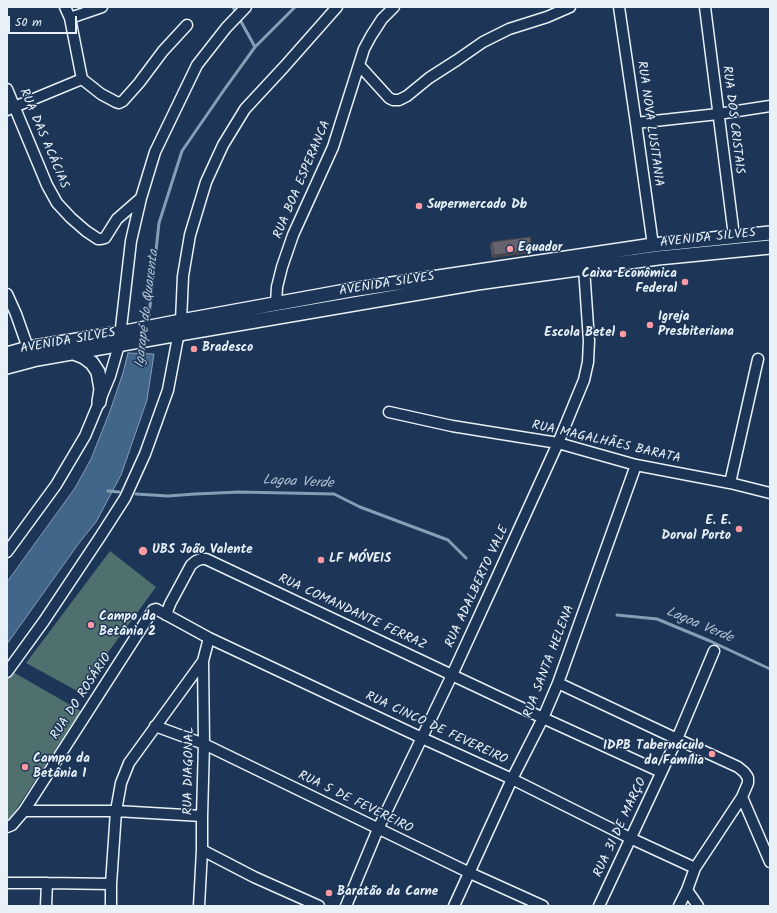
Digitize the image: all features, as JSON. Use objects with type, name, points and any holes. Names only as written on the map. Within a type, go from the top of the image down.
[{"type":"main road","name":"AVENIDA SILVES","points":[[7,354],[28,348],[123,338],[159,331],[181,321],[351,290],[653,245],[770,233]]},
{"type":"main road","name":"AVENIDA SILVES","points":[[159,331],[179,334],[477,283],[658,258],[770,247]]},
{"type":"main road","name":"AVENIDA SILVES","points":[[7,367],[37,359],[74,353],[123,338]]},
{"type":"main road","points":[[74,353],[84,357],[92,363],[98,372],[101,389],[100,402]]},
{"type":"street","points":[[66,7],[70,18],[82,79],[101,94],[119,103],[139,83],[163,51],[187,25]]},
{"type":"street","points":[[70,18],[102,7]]},
{"type":"street","points":[[7,672],[44,621],[125,498],[145,454],[168,390],[181,321],[183,276],[190,235],[206,182],[223,145],[245,109],[337,7]]},
{"type":"street","name":"RUA BOA ESPERANCA","points":[[276,303],[277,288],[282,267],[293,235],[333,147],[364,49],[382,19],[394,7]]},
{"type":"street","points":[[359,65],[388,98],[399,100],[407,96],[429,78],[483,42],[509,28],[547,17],[570,7]]},
{"type":"street","name":"RUA NOVA LUSITANIA","points":[[619,7],[653,245]]},
{"type":"street","name":"RUA DOS CRISTAIS","points":[[705,7],[734,236]]},
{"type":"street","points":[[7,552],[56,485],[85,436],[100,402],[123,338],[131,241],[141,198],[155,152],[198,65],[226,28],[244,9]]},
{"type":"street","points":[[11,108],[82,79]]},
{"type":"street","name":"RUA DAS ACÁCIAS","points":[[7,89],[11,108],[47,185],[57,203],[86,232],[98,239],[104,238],[117,220],[141,198]]},
{"type":"street","points":[[636,123],[718,114],[770,106]]},
{"type":"street","name":"RUA ADALBERTO VALE","points":[[346,906],[378,829],[452,675],[558,443],[584,380],[588,362],[590,341],[584,268]]},
{"type":"street","points":[[7,294],[28,348]]},
{"type":"street","points":[[730,483],[758,359]]},
{"type":"street","name":"RUA MAGALHÃES BARATA","points":[[389,412],[452,426],[558,443],[636,465],[730,483],[770,493]]},
{"type":"street","name":"RUA SANTA HELENA","points":[[454,906],[558,683],[636,465]]},
{"type":"street","name":"RUA COMANDANTE FERRAZ","points":[[166,614],[191,565],[196,561],[206,559],[661,772]]},
{"type":"street","name":"RUA DO ROSÁRIO","points":[[7,827],[12,825],[24,811],[153,610],[156,609],[166,614]]},
{"type":"street","name":"RUA CINCO DE FEVEREIRO","points":[[166,614],[209,638],[512,779],[630,838],[695,868]]},
{"type":"street","name":"RUA DIAGONAL","points":[[199,906],[202,850],[204,744],[203,661],[209,638]]},
{"type":"street","name":"RUA 31 DE MARÇO","points":[[599,906],[677,739],[714,651]]},
{"type":"street","points":[[111,906],[116,811],[121,783],[129,763],[203,661]]},
{"type":"street","points":[[558,683],[738,767],[748,778],[748,783],[742,797],[695,868],[679,906]]},
{"type":"street","name":"RUA 5 DE FEVEREIRO","points":[[155,726],[204,744],[470,873],[543,906]]},
{"type":"street","points":[[742,797],[770,862]]},
{"type":"street","points":[[24,811],[116,811],[202,816]]},
{"type":"street","points":[[202,850],[254,877],[319,906]]},
{"type":"street","points":[[7,883],[111,884]]},
{"type":"street","points":[[46,906],[47,883]]},
{"type":"street","points":[[687,890],[698,906]]},
{"type":"green space","name":"Campo da Betânia 2","points":[[110,551],[156,587],[79,692],[26,663]]},
{"type":"green space","name":"Campo da Betânia 1","points":[[11,671],[81,711],[7,823],[7,677]]},
{"type":"water","points":[[128,353],[154,354],[147,400],[121,475],[96,522],[79,543],[7,644],[7,582],[75,488],[91,459],[110,411]]},
{"type":"building","name":"Equador","points":[[530,237],[532,250],[494,255],[492,242]]},
{"type":"waterway","points":[[233,7],[255,47]]},
{"type":"waterway","name":"Igarapé do Quarenta","points":[[148,324],[159,223],[182,151],[255,47],[295,7]]},
{"type":"waterway","name":"Igarapé do Quarenta","points":[[143,357],[145,343]]},
{"type":"waterway","name":"Lagoa Verde","points":[[108,491],[119,492]]},
{"type":"waterway","name":"Lagoa Verde","points":[[136,494],[168,496],[239,492],[334,494],[360,507],[448,540],[466,558]]},
{"type":"waterway","name":"Lagoa Verde","points":[[617,615],[657,619],[710,641],[770,669]]},
{"type":"place","name":"Supermercado Db","points":[[419,206]]},
{"type":"place","name":"Equador","points":[[510,249]]},
{"type":"place","name":"Caixa Econômica Federal","points":[[685,282]]},
{"type":"place","name":"Igreja Presbiteriana","points":[[650,325]]},
{"type":"place","name":"Escola Betel","points":[[623,334]]},
{"type":"place","name":"Bradesco","points":[[194,349]]},
{"type":"place","name":"E. E. Dorval Porto","points":[[739,529]]},
{"type":"place","name":"UBS João Valente","points":[[143,551]]},
{"type":"place","name":"LF MÓVEIS","points":[[321,560]]},
{"type":"place","name":"Campo da Betânia 2","points":[[91,625]]},
{"type":"place","name":"IDPB Tabernáculo da Família","points":[[712,754]]},
{"type":"place","name":"Campo da Betânia 1","points":[[25,767]]},
{"type":"place","name":"Baratão da Carne","points":[[329,893]]}]
